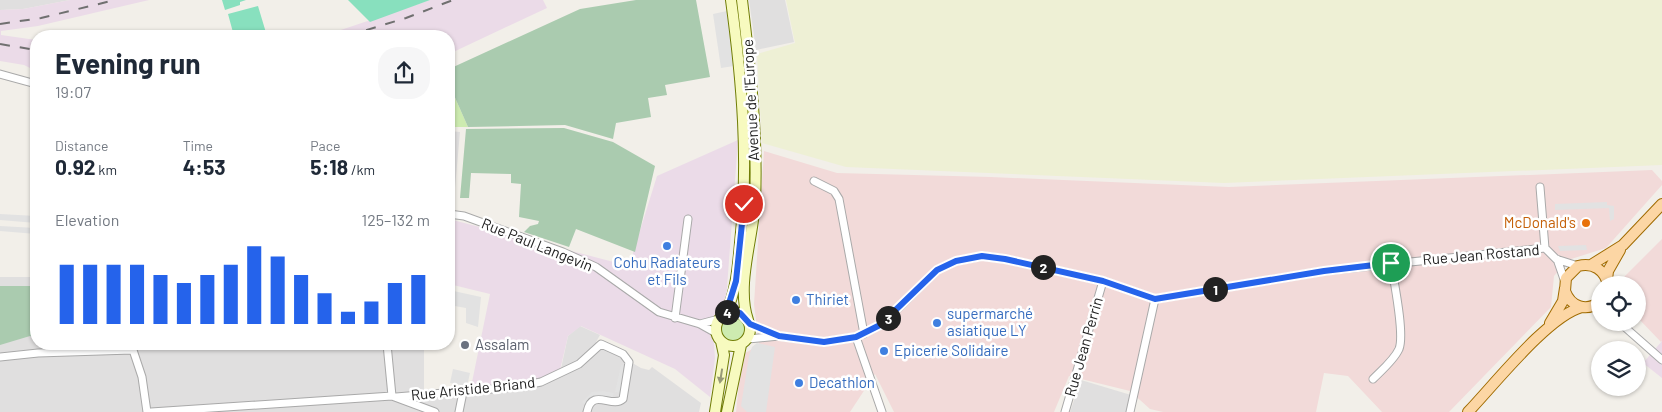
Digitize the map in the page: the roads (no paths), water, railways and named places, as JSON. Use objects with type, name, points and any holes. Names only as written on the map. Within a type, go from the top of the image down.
[{"type":"main road","name":"Avenue de l'Europe","points":[[723,316],[736,281],[744,204],[745,135],[742,80],[731,0]]},
{"type":"main road","name":"Avenue de l'Europe","points":[[742,0],[750,54],[755,144],[755,204],[743,299],[749,322]]},
{"type":"main road","points":[[1608,276],[1608,271],[1623,245],[1662,204]]},
{"type":"main road","points":[[1547,328],[1563,300],[1568,274],[1578,266],[1591,265],[1623,245]]},
{"type":"main road","points":[[1591,265],[1601,270],[1604,276]]},
{"type":"main road","points":[[1565,285],[1571,302],[1591,308]]},
{"type":"main road","points":[[1468,412],[1547,328],[1574,309],[1591,308]]},
{"type":"main road","points":[[716,412],[724,355],[719,337],[723,316],[736,312],[749,322],[727,412]]},
{"type":"main road","points":[[719,337],[730,346],[744,342]]},
{"type":"street","points":[[0,74],[30,82]]},
{"type":"street","points":[[814,181],[834,191],[838,199],[860,336],[882,412]]},
{"type":"street","points":[[1540,187],[1545,248]]},
{"type":"street","name":"Rue Paul Langevin","points":[[455,215],[464,216],[563,252],[596,267],[659,312],[700,324],[719,337]]},
{"type":"street","points":[[675,318],[688,219]]},
{"type":"street","name":"Rue Jean Rostand","points":[[744,342],[779,336],[824,342],[860,336],[880,325],[937,270],[967,258],[982,256],[1005,259],[1103,281],[1155,299],[1324,271],[1545,248],[1556,259],[1565,285]]},
{"type":"street","name":"Rue Jean Rostand","points":[[1556,259],[1578,266]]},
{"type":"street","points":[[1373,378],[1399,349],[1401,336],[1391,263]]},
{"type":"street","name":"Rue Jean Perrin","points":[[1065,412],[1103,281]]},
{"type":"street","points":[[1130,412],[1155,299]]},
{"type":"street","name":"Rue Paul Langevin","points":[[700,324],[723,316]]},
{"type":"street","name":"Rue Jean Rostand","points":[[749,322],[779,336]]},
{"type":"street","points":[[1631,331],[1660,356]]},
{"type":"street","name":"Rue Aristide Briand","points":[[151,412],[394,397],[516,387],[549,380],[578,364],[597,345],[605,344],[622,354],[629,362],[623,399],[617,402],[597,399],[590,403],[587,412]]},
{"type":"street","points":[[0,358],[84,350]]},
{"type":"street","points":[[132,350],[142,377],[147,412]]},
{"type":"street","points":[[388,350],[394,397],[435,412]]},
{"type":"street","points":[[459,412],[463,392]]},
{"type":"street","points":[[426,394],[424,402],[426,408]]},
{"type":"railway","points":[[0,24],[41,18],[115,0]]},
{"type":"railway","points":[[367,30],[406,18],[453,0]]},
{"type":"railway","points":[[0,44],[30,49]]},
{"type":"place","name":"McDonald's","points":[[1586,223]]},
{"type":"place","name":"Cohu Radiateurs et Fils","points":[[667,246]]},
{"type":"place","name":"Thiriet","points":[[796,300]]},
{"type":"place","name":"supermarché asiatique LY","points":[[937,323]]},
{"type":"place","name":"Assalam","points":[[465,345]]},
{"type":"place","name":"Epicerie Solidaire","points":[[884,351]]},
{"type":"place","name":"Decathlon","points":[[799,383]]}]
